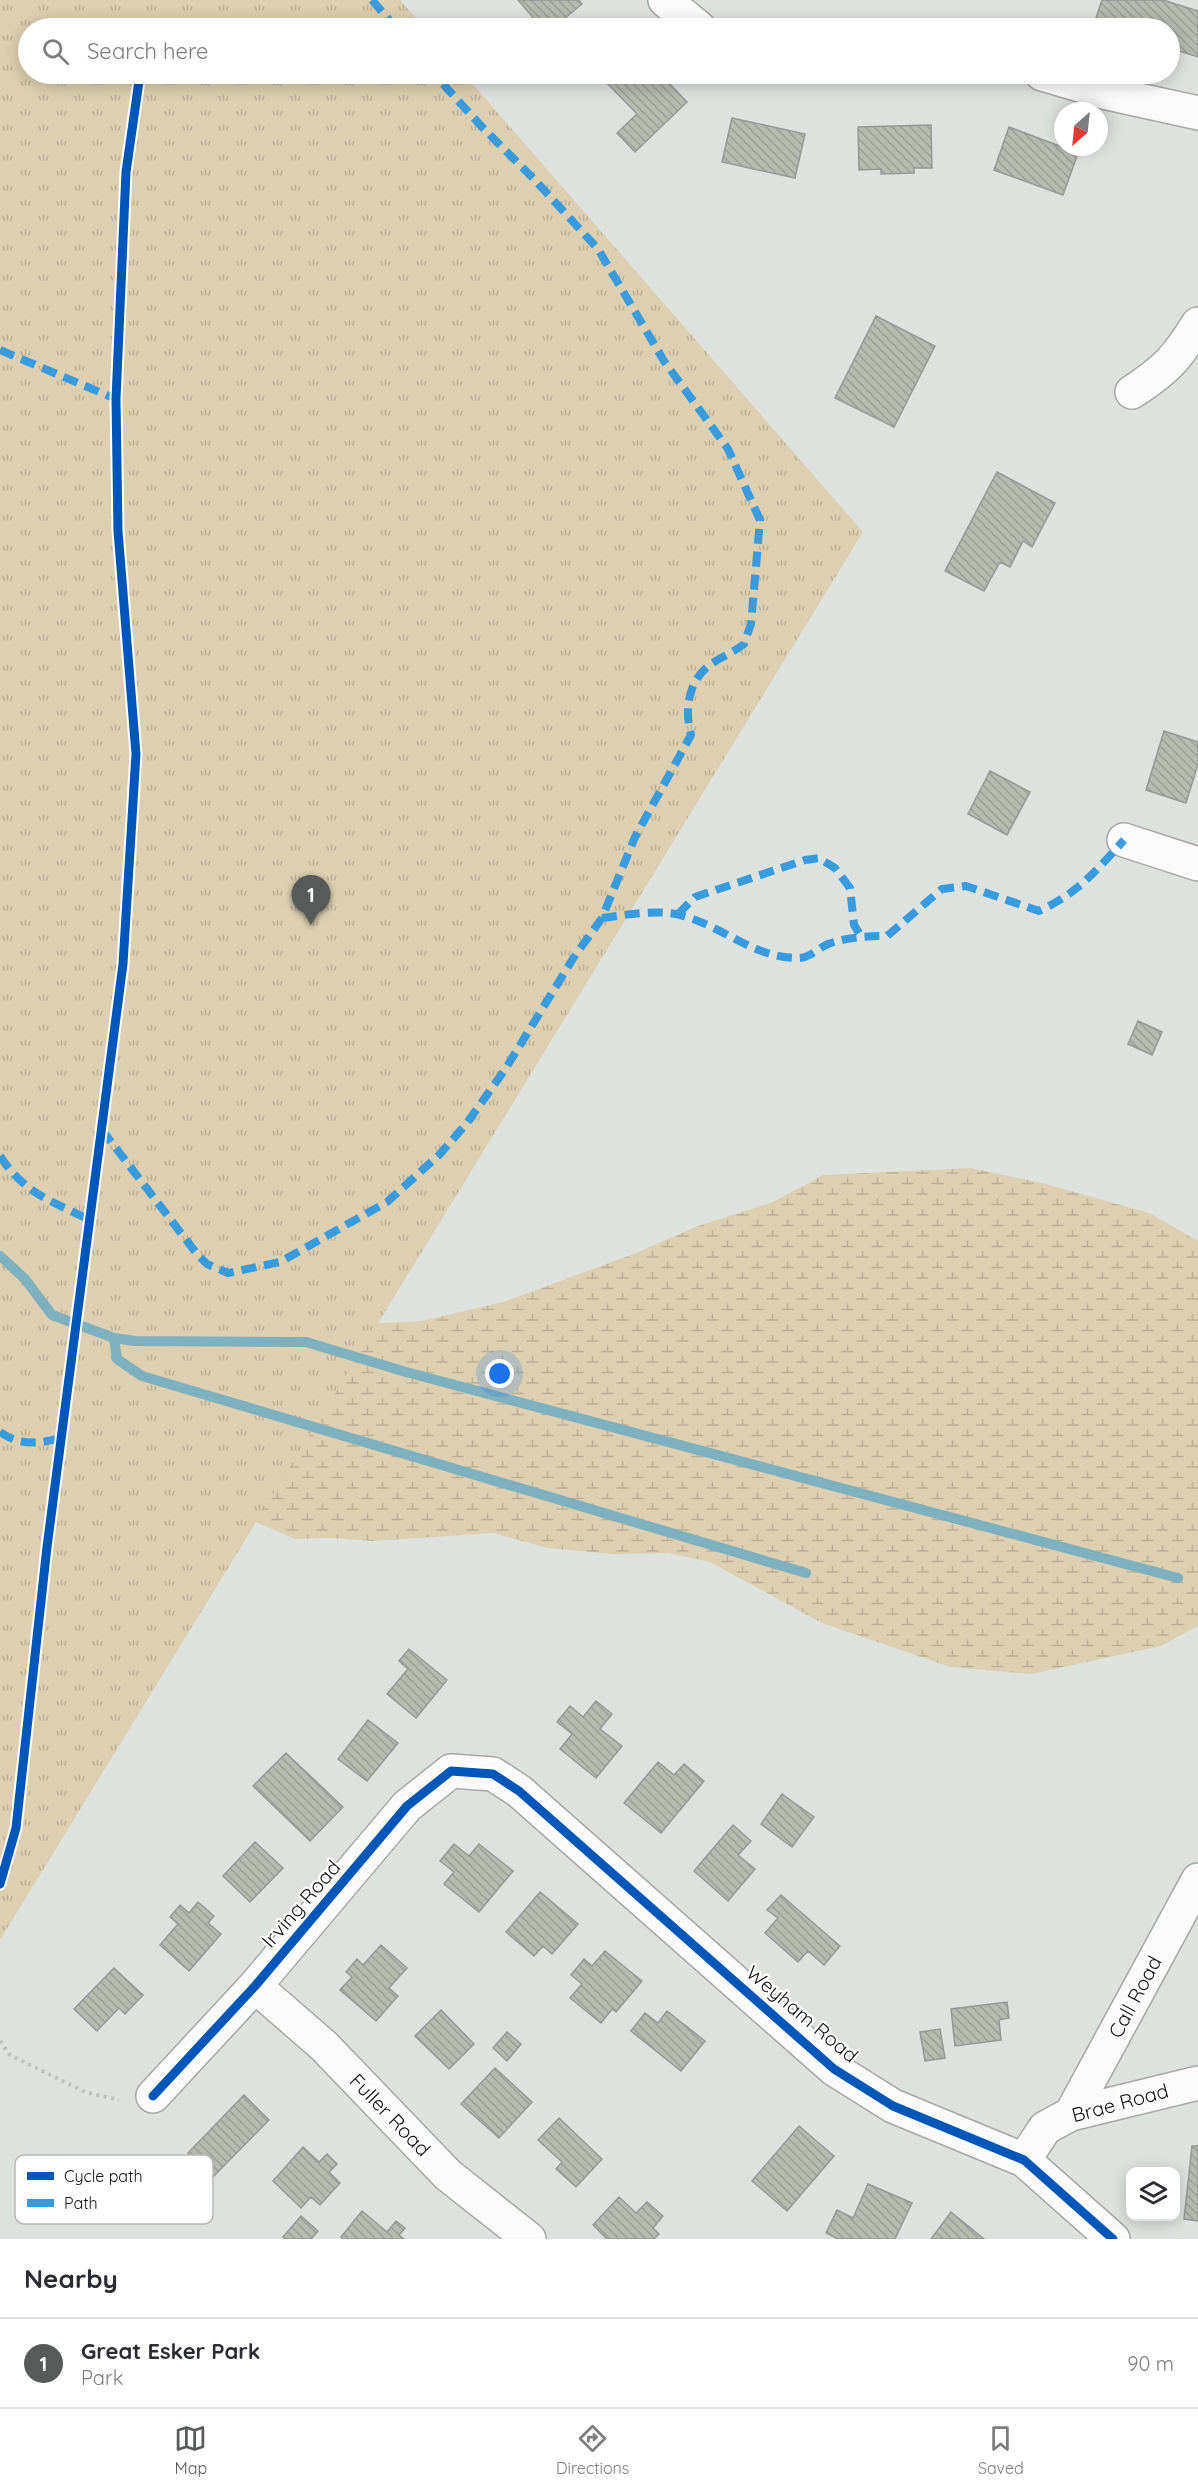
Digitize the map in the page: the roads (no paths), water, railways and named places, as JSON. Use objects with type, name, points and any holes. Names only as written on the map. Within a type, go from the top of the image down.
[{"type":"street","points":[[665,0],[687,18]]},
{"type":"street","points":[[1076,84],[1198,113]]},
{"type":"street","points":[[1132,392],[1161,374],[1182,349],[1198,324]]},
{"type":"street","points":[[1124,840],[1198,864]]},
{"type":"street","name":"Irving Road","points":[[137,2098],[255,1986],[406,1806],[451,1771],[493,1774]]},
{"type":"street","name":"Weyham Road","points":[[493,1774],[519,1791],[834,2069],[892,2106],[1024,2160],[1113,2239]]},
{"type":"street","name":"Call Road","points":[[1071,2114],[1198,1880]]},
{"type":"street","name":"Fuller Road","points":[[255,1986],[324,2046],[448,2175],[529,2239]]},
{"type":"street","name":"Brae Road","points":[[1024,2160],[1045,2128],[1071,2114],[1198,2083]]},
{"type":"waterway","points":[[0,1256],[25,1279],[52,1315],[114,1338],[135,1341],[306,1342],[406,1372],[1178,1578]]},
{"type":"waterway","points":[[114,1338],[117,1359],[142,1376],[806,1573]]},
{"type":"place","name":"Great Esker Park","points":[[311,925]]}]
